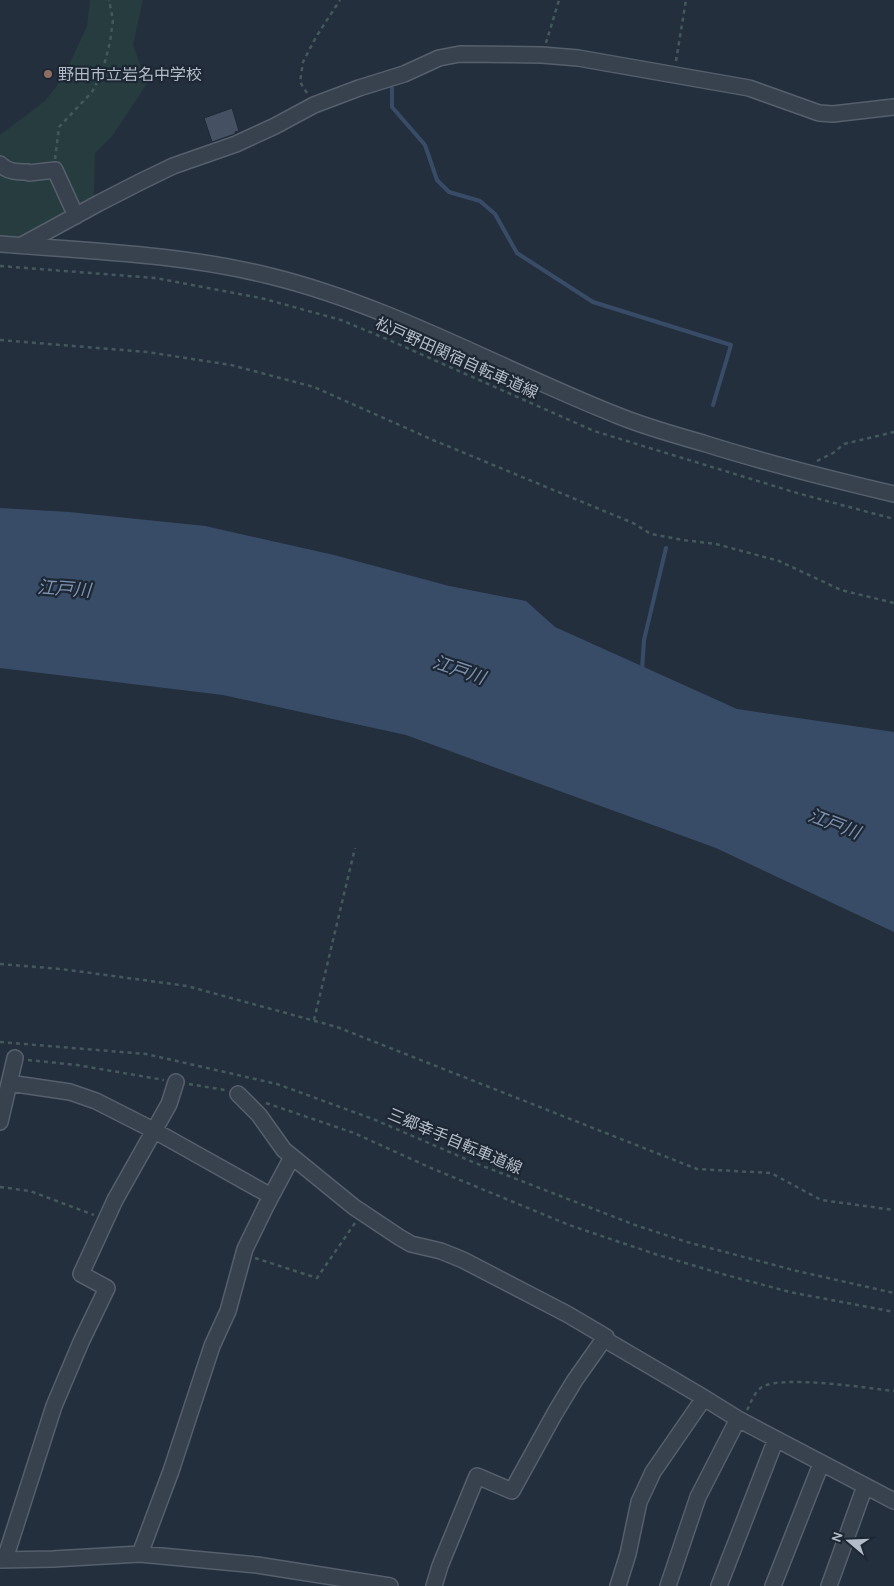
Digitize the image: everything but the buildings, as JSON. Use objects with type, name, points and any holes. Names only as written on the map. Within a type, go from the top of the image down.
[{"type":"street","points":[[22,245],[99,203],[174,166],[236,144],[314,105],[404,74],[439,58],[460,54],[542,54],[578,58],[749,88],[819,113],[833,114],[894,107]]},
{"type":"street","points":[[0,164],[8,170],[16,172],[29,173],[55,170],[76,216]]},
{"type":"street","points":[[0,244],[178,259],[271,276],[323,291],[391,316],[621,417],[795,470],[894,494]]},
{"type":"street","points":[[0,1122],[15,1058]]},
{"type":"street","points":[[176,1082],[169,1104],[115,1200],[81,1274],[107,1288],[81,1342],[54,1406],[2,1559],[53,1559],[140,1554],[257,1565],[390,1586]]},
{"type":"street","points":[[9,1083],[80,1095],[155,1131],[271,1196]]},
{"type":"street","points":[[238,1094],[259,1116],[284,1150],[362,1212],[399,1237],[411,1244],[441,1251],[463,1260],[536,1297],[606,1337],[575,1380],[512,1491],[477,1476],[440,1566],[434,1586]]},
{"type":"street","points":[[140,1554],[171,1472],[212,1346],[232,1298],[244,1254],[271,1196],[292,1157]]},
{"type":"street","points":[[604,1339],[740,1420],[894,1501]]},
{"type":"street","points":[[618,1586],[628,1554],[639,1502],[653,1472],[704,1398]]},
{"type":"street","points":[[668,1586],[698,1497],[740,1420]]},
{"type":"street","points":[[719,1586],[776,1439]]},
{"type":"street","points":[[773,1586],[821,1464]]},
{"type":"street","points":[[829,1586],[865,1486]]},
{"type":"path","points":[[54,165],[59,128],[92,92],[102,73],[110,42],[113,20],[109,0]]},
{"type":"path","points":[[314,105],[300,82],[303,62],[316,37],[340,0]]},
{"type":"path","points":[[542,54],[558,0]]},
{"type":"path","points":[[673,75],[686,0]]},
{"type":"path","name":"松戸野田関宿自転車道線","points":[[0,266],[156,278],[261,298],[332,318],[389,340],[594,431],[797,493],[894,519]]},
{"type":"path","points":[[0,340],[40,342],[156,354],[231,366],[314,387],[433,440],[633,524],[651,534],[716,544],[779,561],[841,590],[894,603]]},
{"type":"path","points":[[795,470],[834,453],[844,444],[894,432]]},
{"type":"path","points":[[314,1020],[355,848]]},
{"type":"path","points":[[0,964],[61,969],[187,986],[314,1020],[337,1027],[697,1170],[771,1174],[821,1200],[894,1210]]},
{"type":"path","name":"三郷幸手自転車道線","points":[[0,1042],[146,1054],[277,1084],[373,1119],[475,1163],[635,1225],[687,1242],[796,1271],[894,1293]]},
{"type":"path","points":[[15,1058],[77,1065],[238,1094]]},
{"type":"path","points":[[264,1102],[354,1133],[431,1168],[569,1225],[658,1255],[790,1292],[894,1312]]},
{"type":"path","points":[[0,1187],[30,1191],[106,1219]]},
{"type":"path","points":[[244,1254],[317,1278],[362,1212]]},
{"type":"path","points":[[740,1420],[758,1390],[763,1386],[788,1382],[815,1383],[894,1391]]},
{"type":"green space","points":[[90,0],[143,0],[133,45],[147,84],[112,136],[95,153],[94,196],[67,216],[18,239],[0,237],[0,135],[45,101],[63,78],[87,26]]},
{"type":"water","name":"江戸川","points":[[0,508],[69,512],[205,526],[334,555],[449,586],[526,601],[555,627],[737,709],[894,732],[894,932],[716,848],[406,735],[223,695],[0,668]]},
{"type":"waterway","points":[[392,88],[392,107],[425,145],[437,180],[449,192],[480,201],[495,214],[517,253],[593,302],[731,345],[713,405]]},
{"type":"waterway","points":[[642,670],[644,640],[666,548]]},
{"type":"place","name":"野田市立岩名中学校","points":[[48,74]]}]
